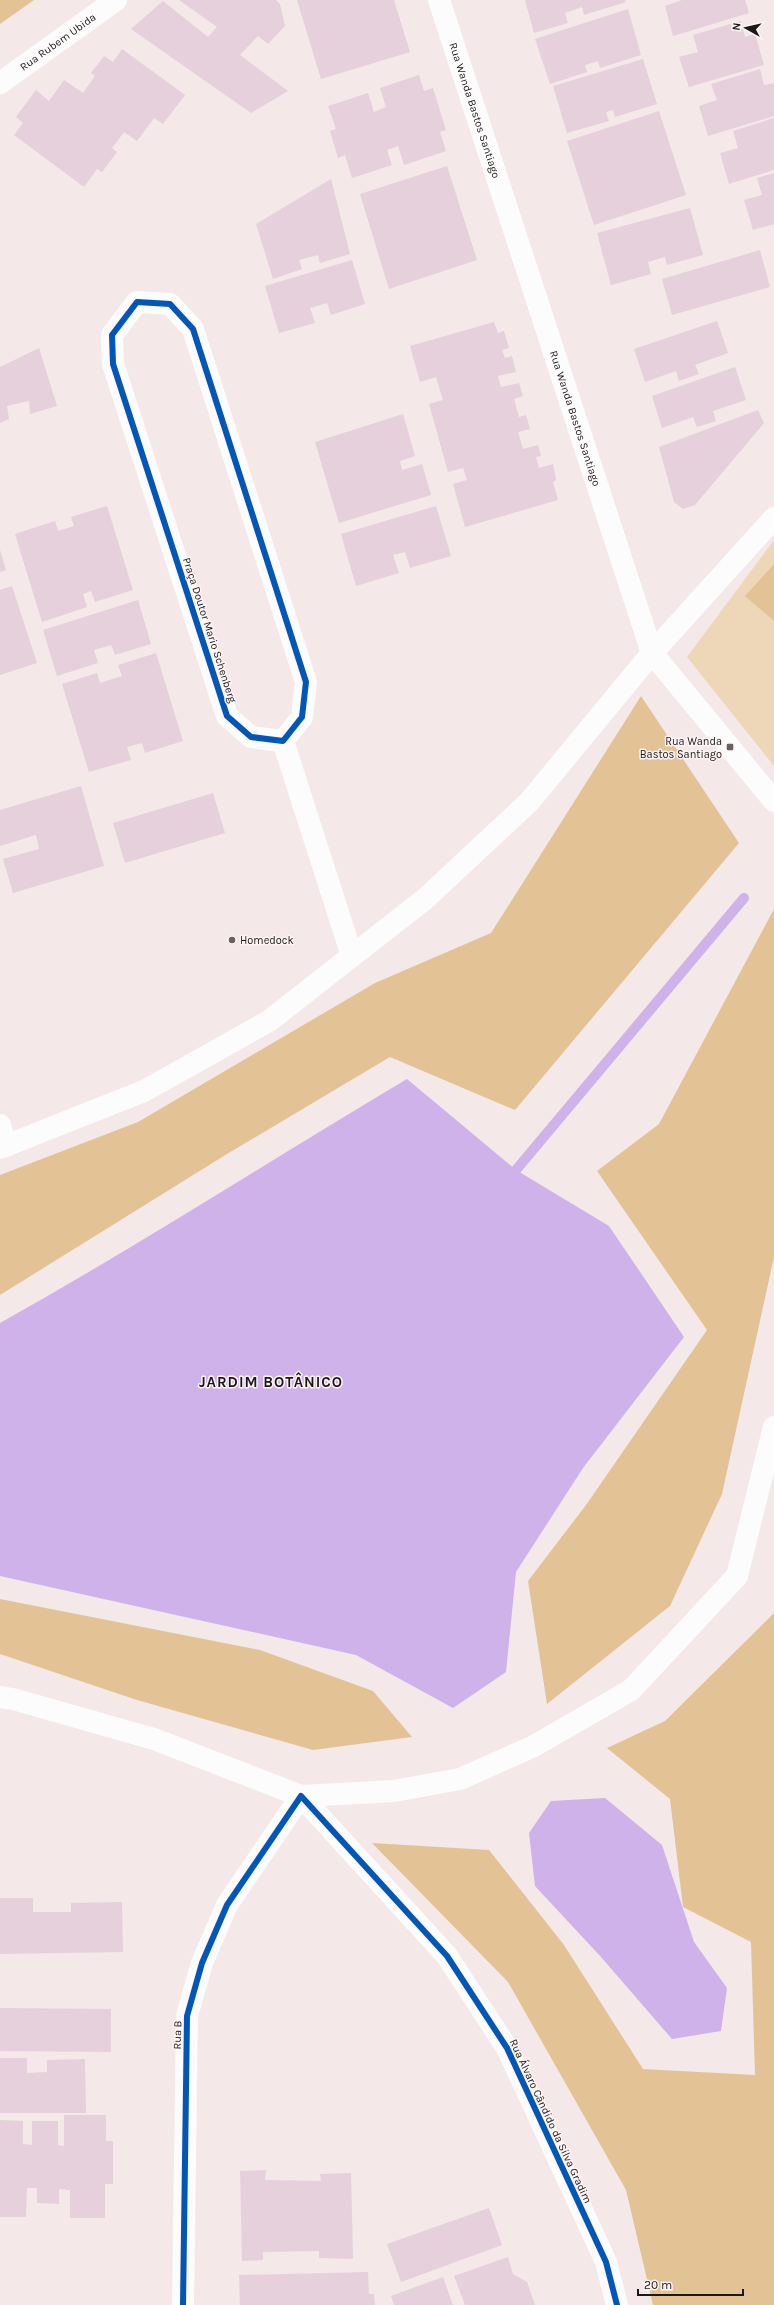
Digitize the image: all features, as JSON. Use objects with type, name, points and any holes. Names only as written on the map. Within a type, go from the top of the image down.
[{"type":"street","name":"Rua Rubem Ubida","points":[[0,84],[116,0]]},
{"type":"street","name":"Rua Wanda Bastos Santiago","points":[[439,0],[652,653],[774,802]]},
{"type":"street","name":"Praça Doutor Mario Schenberg","points":[[137,302],[170,304],[193,329],[306,682],[302,717],[283,741],[251,737],[227,716],[113,364],[112,335],[137,302]]},
{"type":"street","points":[[0,1125],[3,1147],[144,1091],[269,1021],[425,899],[529,802],[652,653],[774,518]]},
{"type":"street","points":[[283,741],[352,956]]},
{"type":"street","points":[[0,1697],[13,1699],[154,1739],[301,1796],[394,1791],[460,1780],[534,1746],[630,1690],[737,1576],[774,1427]]},
{"type":"street","name":"Rua B","points":[[183,2305],[187,2016],[202,1963],[227,1905],[301,1796]]},
{"type":"street","name":"Rua Álvaro Cândido da Silva Gradim","points":[[301,1796],[446,1956],[507,2048],[606,2262],[617,2305]]},
{"type":"shaded area","points":[[0,0],[34,0],[0,24]]},
{"type":"shaded area","points":[[774,540],[774,766],[687,657]]},
{"type":"shaded area","points":[[774,564],[774,621],[745,596]]},
{"type":"shaded area","points":[[641,696],[739,843],[515,1110],[390,1057],[227,1154],[0,1295],[0,1175],[138,1122],[375,983],[491,933]]},
{"type":"shaded area","points":[[774,909],[774,1257],[722,1494],[670,1606],[547,1704],[528,1581],[586,1505],[707,1330],[597,1171],[659,1124]]},
{"type":"shaded area","points":[[407,1079],[516,1170],[609,1226],[684,1337],[583,1468],[516,1572],[506,1672],[453,1708],[356,1655],[0,1576],[0,1323],[154,1233]]},
{"type":"shaded area","points":[[0,1599],[260,1650],[373,1691],[412,1737],[313,1750],[137,1700],[0,1654]]},
{"type":"shaded area","points":[[774,1613],[774,2305],[653,2305],[626,2190],[508,1982],[372,1843],[489,1850],[564,1945],[643,2069],[755,2075],[751,1942],[683,1907],[670,1799],[607,1748],[665,1721]]},
{"type":"shaded area","points":[[605,1798],[662,1845],[694,1942],[727,1988],[721,2031],[672,2039],[601,1957],[535,1886],[529,1833],[551,1801]]},
{"type":"building","points":[[179,0],[276,0],[280,4],[285,26],[268,44],[258,36],[240,55],[288,91],[251,113],[131,29],[163,1],[208,37],[217,27]]},
{"type":"building","points":[[297,0],[394,0],[410,52],[321,79]]},
{"type":"building","points":[[525,0],[625,0],[626,2],[584,15],[582,7],[565,13],[568,23],[534,33]]},
{"type":"building","points":[[682,0],[745,0],[749,13],[673,36],[665,6]]},
{"type":"building","points":[[628,9],[641,55],[600,68],[598,61],[585,65],[587,72],[550,84],[535,39]]},
{"type":"building","points":[[741,21],[745,37],[755,34],[764,65],[689,87],[679,57],[698,52],[693,35]]},
{"type":"building","points":[[122,49],[185,95],[163,124],[154,118],[137,141],[124,132],[112,148],[117,152],[102,172],[97,169],[84,187],[14,135],[23,123],[16,117],[36,90],[49,101],[64,80],[83,93],[95,76],[91,73],[104,56],[113,62]]},
{"type":"building","points":[[643,59],[657,104],[615,117],[613,110],[606,112],[609,121],[567,133],[553,86]]},
{"type":"building","points":[[760,69],[764,85],[774,83],[774,116],[708,136],[699,106],[717,100],[711,84]]},
{"type":"building","points":[[419,75],[424,91],[433,88],[446,130],[440,132],[446,151],[404,165],[398,146],[387,150],[392,165],[352,178],[345,155],[338,158],[330,131],[336,129],[328,106],[368,93],[374,112],[386,107],[380,88]]},
{"type":"building","points":[[659,111],[686,195],[594,225],[567,141]]},
{"type":"building","points":[[774,118],[774,170],[729,184],[720,153],[738,148],[733,131]]},
{"type":"building","points":[[447,166],[477,260],[389,289],[360,194]]},
{"type":"building","points":[[774,173],[774,224],[753,230],[744,200],[762,195],[757,178]]},
{"type":"building","points":[[331,179],[350,254],[320,263],[318,255],[299,260],[302,269],[273,279],[256,224]]},
{"type":"building","points":[[690,208],[703,255],[667,265],[665,257],[648,262],[651,274],[611,285],[597,233]]},
{"type":"building","points":[[760,250],[770,287],[672,315],[662,279]]},
{"type":"building","points":[[352,260],[365,304],[331,315],[327,303],[310,308],[315,323],[279,333],[265,286]]},
{"type":"building","points":[[717,321],[728,353],[695,365],[699,374],[679,381],[676,371],[645,382],[634,349]]},
{"type":"building","points":[[494,322],[498,333],[504,331],[509,348],[502,350],[505,358],[512,356],[516,372],[498,376],[501,387],[519,383],[523,396],[514,399],[519,417],[526,415],[530,429],[518,432],[523,449],[538,445],[541,456],[536,457],[539,468],[553,464],[556,480],[553,482],[558,500],[465,527],[453,484],[467,480],[463,468],[448,472],[429,404],[443,400],[436,377],[420,382],[410,346]]},
{"type":"building","points":[[39,348],[57,406],[30,414],[29,401],[7,406],[9,419],[0,423],[0,367]]},
{"type":"building","points":[[735,367],[746,400],[713,411],[716,421],[697,427],[693,417],[662,428],[652,396]]},
{"type":"building","points":[[758,410],[764,423],[695,505],[683,509],[674,502],[659,447]]},
{"type":"building","points":[[403,414],[415,456],[400,461],[402,470],[422,464],[431,495],[339,523],[315,442]]},
{"type":"building","points":[[107,506],[133,590],[95,602],[91,591],[83,594],[87,607],[42,622],[15,534],[55,521],[58,531],[74,526],[71,517]]},
{"type":"building","points":[[436,506],[451,556],[410,568],[405,552],[393,555],[399,573],[356,586],[341,534]]},
{"type":"building","points":[[0,550],[6,570],[0,572]]},
{"type":"building","points":[[12,586],[37,663],[0,675],[0,590]]},
{"type":"building","points":[[138,600],[151,644],[115,655],[111,645],[94,650],[98,663],[57,676],[43,630]]},
{"type":"building","points":[[156,653],[183,741],[145,753],[142,743],[127,747],[131,760],[89,772],[62,684],[97,673],[100,683],[122,676],[118,665]]},
{"type":"building","points":[[81,786],[104,866],[13,893],[3,859],[39,849],[36,835],[0,846],[0,810]]},
{"type":"building","points":[[213,793],[225,833],[125,863],[113,823]]},
{"type":"building","points":[[0,1898],[33,1898],[33,1912],[71,1912],[71,1903],[122,1902],[123,1952],[0,1954]]},
{"type":"building","points":[[0,2008],[111,2009],[111,2052],[0,2051]]},
{"type":"building","points":[[0,2058],[27,2058],[27,2073],[47,2072],[47,2060],[85,2059],[86,2113],[0,2113]]},
{"type":"building","points":[[64,2115],[106,2115],[106,2141],[113,2141],[113,2184],[105,2184],[105,2218],[70,2218],[70,2190],[59,2189],[59,2204],[37,2203],[37,2188],[27,2188],[26,2217],[0,2217],[0,2120],[23,2121],[23,2144],[32,2145],[32,2121],[58,2121],[58,2145],[64,2146]]},
{"type":"building","points":[[266,2170],[265,2180],[321,2181],[320,2174],[351,2173],[353,2259],[319,2258],[319,2251],[263,2252],[263,2260],[242,2261],[240,2171]]},
{"type":"building","points":[[489,2208],[502,2245],[401,2282],[387,2244]]},
{"type":"building","points":[[508,2257],[513,2274],[527,2282],[535,2305],[465,2305],[454,2276]]},
{"type":"building","points":[[368,2272],[369,2294],[374,2294],[375,2305],[240,2305],[239,2275]]},
{"type":"building","points":[[443,2277],[453,2305],[394,2305],[391,2296]]},
{"type":"waterway","points":[[516,1170],[744,898]]},
{"type":"cycle path","points":[[137,302],[170,304],[193,329],[306,682],[302,717],[283,741],[251,737],[227,716],[113,364],[112,335],[137,302]]},
{"type":"cycle path","points":[[183,2305],[187,2016],[202,1963],[227,1905],[301,1796],[447,1956],[507,2048],[606,2262],[617,2305]]},
{"type":"place","name":"Rua Wanda Bastos Santiago","points":[[730,747]]},
{"type":"place","name":"Homedock","points":[[232,940]]},
{"type":"district","name":"JARDIM BOTÂNICO","points":[[271,1382]]}]
